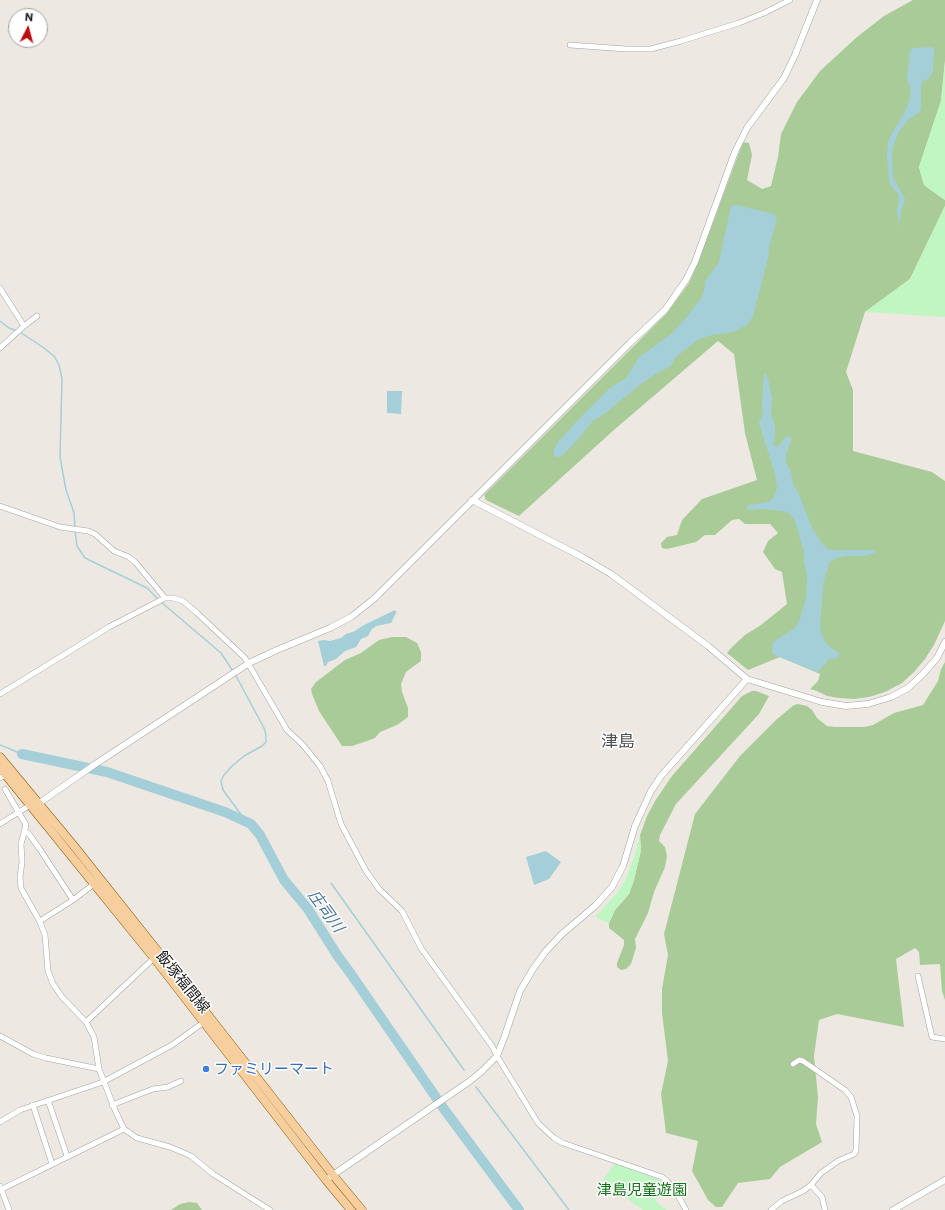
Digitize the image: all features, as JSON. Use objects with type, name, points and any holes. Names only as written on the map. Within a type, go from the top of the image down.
[{"type":"main road","name":"飯塚福間線","points":[[0,757],[34,805],[94,884],[204,1022],[329,1178],[362,1210]]},
{"type":"main road","name":"飯塚福間線","points":[[2,774],[34,805],[183,983],[329,1178],[347,1209]]},
{"type":"street","points":[[570,45],[626,49],[651,49],[739,23],[790,0]]},
{"type":"street","points":[[0,824],[18,812],[34,805],[249,663],[324,631],[351,617],[375,598],[665,310],[686,280],[695,262],[735,152],[748,128],[784,78],[795,56],[818,0]]},
{"type":"street","points":[[0,288],[24,326]]},
{"type":"street","points":[[0,348],[37,316]]},
{"type":"street","points":[[472,500],[582,557],[611,574],[708,646],[750,680],[822,702],[846,706],[868,704],[891,697],[908,688],[922,675],[937,658],[945,642]]},
{"type":"street","points":[[0,506],[60,527],[88,531],[95,534],[114,551],[129,557],[136,563],[165,598]]},
{"type":"street","points":[[0,694],[109,627],[165,598],[173,598],[183,602],[245,658],[287,730],[303,745],[320,766],[328,781],[341,824],[366,871],[379,889],[402,911],[420,948],[492,1046],[496,1056],[538,1123],[546,1132],[563,1143],[662,1177],[676,1192],[686,1210]]},
{"type":"street","points":[[329,1178],[481,1072],[496,1056],[504,1038],[520,991],[533,969],[546,951],[562,934],[596,905],[612,887],[623,866],[635,826],[651,791],[661,776],[750,680]]},
{"type":"street","points":[[5,789],[26,825],[21,844],[21,888],[40,921],[44,935],[48,971],[53,984],[62,997],[86,1022],[94,1037],[99,1069],[112,1104],[124,1128],[137,1138],[191,1156],[213,1174],[270,1210]]},
{"type":"street","points":[[24,831],[29,834],[39,848],[73,900]]},
{"type":"street","points":[[40,921],[73,900],[94,884]]},
{"type":"street","points":[[86,1022],[154,958]]},
{"type":"street","points":[[918,976],[932,1037],[945,1038]]},
{"type":"street","points":[[0,1122],[20,1110],[33,1105],[104,1082],[172,1046],[204,1022]]},
{"type":"street","points":[[0,1036],[33,1054],[99,1069]]},
{"type":"street","points":[[771,1210],[782,1201],[803,1191],[811,1185],[821,1173],[838,1161],[854,1154],[856,1151],[857,1116],[851,1097],[845,1090],[803,1061],[799,1060],[793,1064]]},
{"type":"street","points":[[112,1104],[153,1089],[168,1087],[181,1081]]},
{"type":"street","points":[[48,1100],[67,1156]]},
{"type":"street","points":[[33,1105],[52,1164]]},
{"type":"street","points":[[9,1210],[0,1188],[124,1128]]},
{"type":"street","points":[[893,1210],[945,1180]]},
{"type":"street","points":[[811,1185],[822,1197],[825,1210]]},
{"type":"green space","points":[[913,0],[945,0],[945,61],[941,101],[919,167],[924,185],[945,200],[945,206],[910,279],[865,312],[846,372],[853,390],[853,451],[932,472],[945,481],[945,621],[934,645],[925,659],[902,683],[885,692],[869,697],[854,699],[839,698],[827,696],[810,689],[818,681],[820,674],[780,657],[748,670],[727,653],[745,635],[761,625],[787,604],[782,572],[775,569],[763,552],[768,541],[778,533],[770,524],[745,524],[739,519],[732,520],[715,535],[705,535],[696,542],[667,549],[662,548],[661,543],[667,537],[677,535],[682,520],[702,499],[757,480],[745,433],[734,354],[718,341],[615,429],[519,516],[486,500],[484,495],[667,313],[689,283],[698,263],[743,142],[749,143],[752,155],[747,180],[762,189],[771,186],[778,157],[781,134],[797,102],[820,71],[857,37],[884,16]]},
{"type":"green space","points":[[945,61],[945,200],[924,185],[919,167],[941,101]]},
{"type":"green space","points":[[945,206],[945,317],[865,312],[910,279]]},
{"type":"green space","points":[[392,637],[406,637],[417,643],[421,652],[421,661],[406,672],[401,684],[402,692],[408,708],[408,717],[397,725],[380,732],[375,738],[352,746],[342,746],[319,711],[311,689],[316,682],[345,660],[361,653],[379,640]]},
{"type":"green space","points":[[945,662],[945,1000],[942,991],[940,964],[920,965],[919,952],[915,948],[896,959],[904,1027],[837,1014],[819,1020],[814,1056],[818,1097],[816,1124],[822,1142],[780,1167],[770,1179],[738,1183],[722,1207],[716,1207],[708,1200],[692,1171],[698,1141],[666,1133],[661,1094],[668,1061],[662,1013],[662,989],[668,955],[664,934],[695,814],[740,756],[777,719],[794,705],[798,704],[807,706],[812,710],[817,718],[827,726],[864,727],[873,725],[894,713],[923,705],[938,681],[941,669]]},
{"type":"green space","points":[[752,691],[769,696],[759,714],[676,804],[660,835],[659,841],[665,847],[667,856],[665,867],[654,892],[648,913],[635,939],[636,948],[631,964],[626,969],[621,970],[617,967],[617,963],[624,945],[624,940],[609,928],[609,923],[615,910],[629,894],[634,880],[641,850],[640,835],[647,816],[672,776],[742,696]]},
{"type":"green space","points":[[640,835],[641,850],[629,894],[615,910],[609,923],[595,917],[617,893],[625,881]]},
{"type":"green space","name":"津島児童遊園","points":[[615,1163],[660,1180],[666,1184],[655,1201],[667,1210],[643,1210],[602,1181]]},
{"type":"green space","points":[[189,1202],[197,1203],[202,1210],[171,1210],[180,1204]]},
{"type":"water","points":[[912,48],[934,48],[933,69],[932,74],[928,79],[923,81],[921,85],[920,112],[907,121],[898,133],[893,147],[893,177],[905,199],[899,226],[897,212],[899,195],[890,184],[889,180],[887,155],[888,142],[905,112],[909,101],[911,90],[907,79],[910,50]]},
{"type":"water","points":[[737,205],[774,214],[777,218],[753,316],[748,324],[734,332],[712,335],[699,339],[676,357],[671,366],[657,373],[638,386],[607,412],[593,421],[562,456],[554,456],[554,450],[558,442],[576,422],[609,389],[627,377],[639,357],[671,334],[687,317],[701,298],[704,291],[705,281],[719,262],[731,206]]},
{"type":"water","points":[[764,373],[768,379],[772,398],[771,415],[775,426],[773,445],[775,447],[779,445],[786,437],[791,437],[786,454],[786,462],[791,472],[793,484],[798,492],[812,528],[822,543],[829,550],[873,550],[876,553],[863,556],[846,556],[836,558],[829,563],[824,580],[820,623],[821,633],[825,642],[839,653],[839,656],[838,658],[829,659],[817,672],[772,653],[773,642],[795,628],[800,619],[806,598],[807,578],[804,552],[795,521],[789,513],[764,509],[747,510],[747,507],[750,505],[768,502],[774,497],[777,488],[775,474],[759,423],[763,412],[762,403]]},
{"type":"water","points":[[387,391],[402,391],[401,414],[387,413]]},
{"type":"water","points":[[395,610],[396,613],[391,623],[376,626],[372,629],[368,636],[361,639],[356,647],[345,651],[336,659],[328,662],[326,666],[324,666],[318,641],[330,641],[341,638],[346,634],[355,631]]},
{"type":"water","points":[[546,851],[561,862],[549,879],[534,885],[526,857]]},
{"type":"waterway","points":[[0,321],[9,328],[20,332],[44,348],[54,356],[59,365],[62,379],[60,457],[66,490],[74,513],[75,528]]},
{"type":"waterway","points":[[75,531],[77,546],[85,558],[147,588],[158,599]]},
{"type":"waterway","points":[[161,602],[221,653],[233,671]]},
{"type":"waterway","points":[[235,674],[265,730],[266,737],[266,742],[262,746],[244,756],[232,766],[221,781],[223,790],[245,820]]},
{"type":"waterway","points":[[0,745],[22,754]]},
{"type":"waterway","name":"庄司川","points":[[22,754],[107,772],[225,812],[251,824],[260,835],[284,880],[308,909],[337,955],[444,1109],[519,1210]]},
{"type":"waterway","points":[[331,883],[464,1070]]},
{"type":"waterway","points":[[476,1087],[569,1210]]},
{"type":"place","name":"ファミリーマート","points":[[206,1069]]},
{"type":"district","name":"津島","points":[[618,741]]}]
